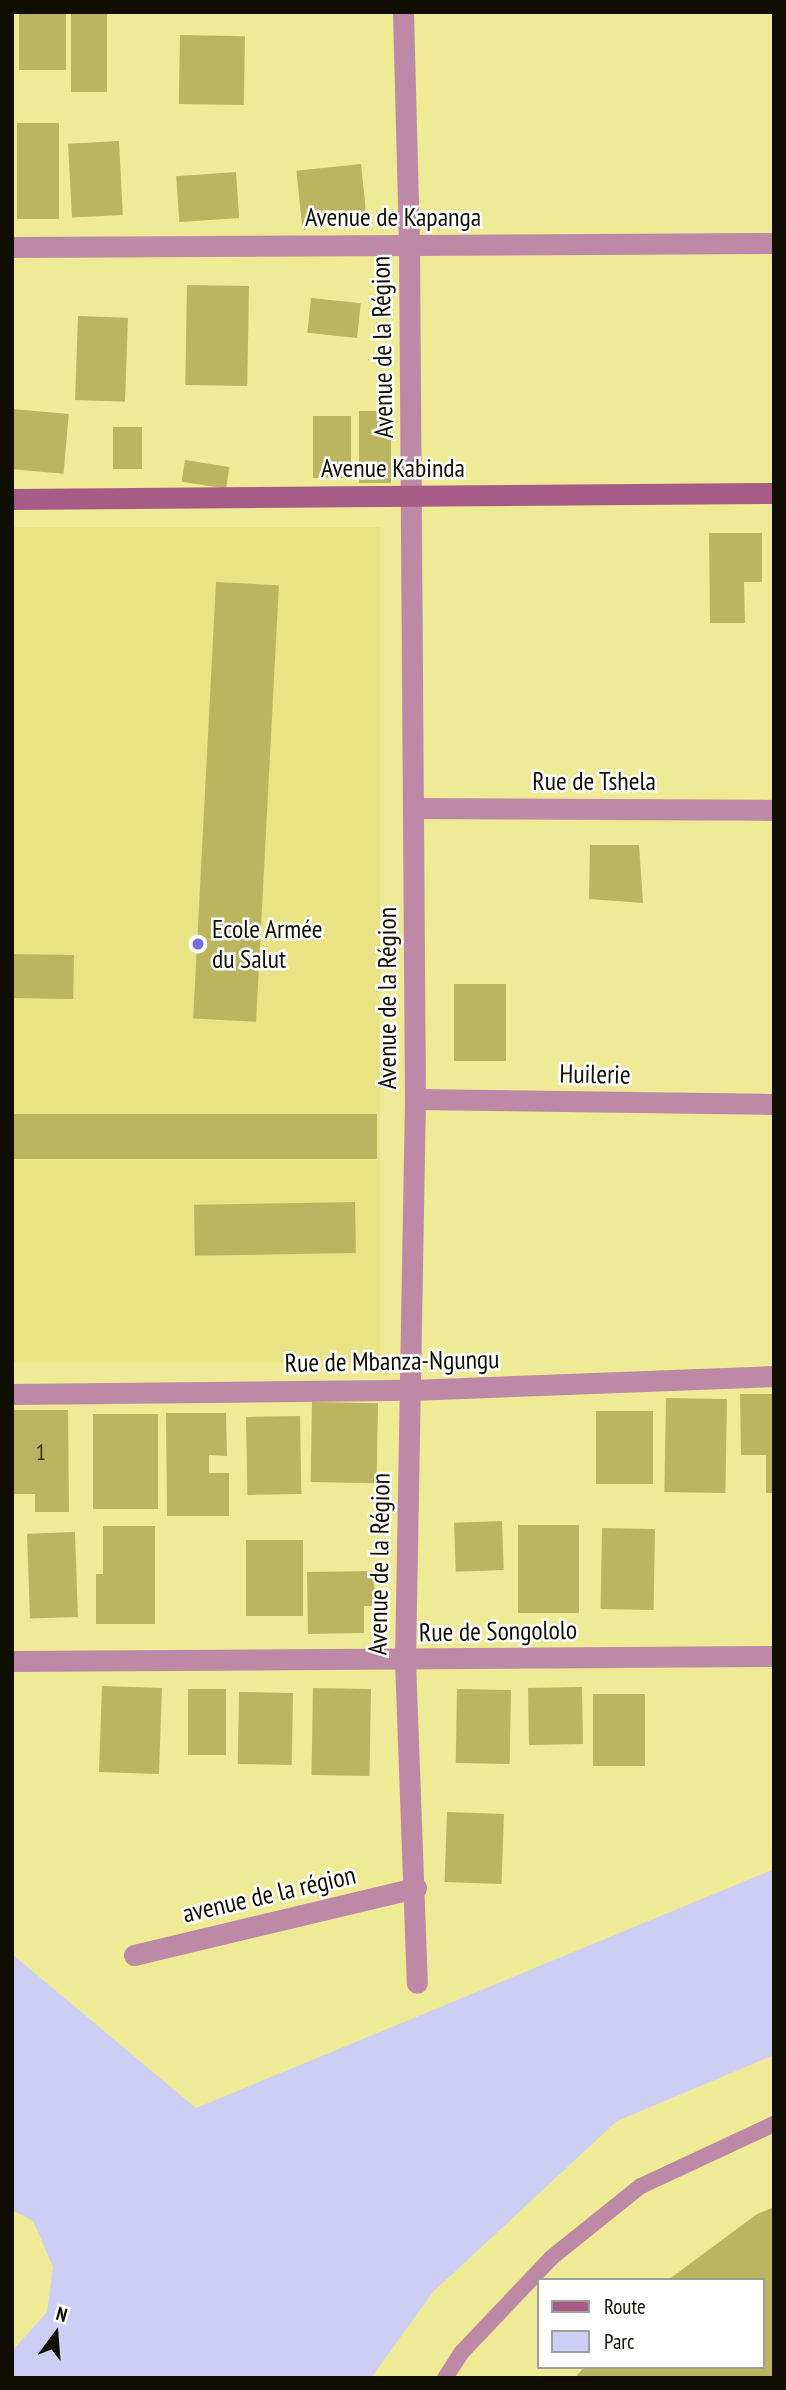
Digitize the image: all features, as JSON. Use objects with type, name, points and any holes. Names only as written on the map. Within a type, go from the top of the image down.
[{"type":"street","name":"Avenue de la Région","points":[[403,12],[412,496],[415,1099],[405,1660],[416,1888],[417,1983]]},
{"type":"street","name":"Avenue de Kapanga","points":[[12,247],[774,243]]},
{"type":"street","name":"Avenue Kabinda","points":[[12,499],[774,493]]},
{"type":"street","name":"Rue de Tshela","points":[[413,808],[774,810]]},
{"type":"street","name":"Huilerie","points":[[415,1099],[774,1104]]},
{"type":"street","name":"Rue de Mbanza-Ngungu","points":[[12,1394],[410,1390],[774,1376]]},
{"type":"street","name":"Rue de Songololo","points":[[12,1661],[774,1656]]},
{"type":"street","name":"avenue de la région","points":[[134,1955],[416,1888]]},
{"type":"lane","points":[[445,2378],[461,2353],[551,2259],[641,2186],[774,2124]]},
{"type":"shaded area","name":"Ecole Armée du Salut","points":[[12,527],[380,527],[380,1362],[12,1362]]},
{"type":"green space","points":[[774,1869],[774,2055],[617,2121],[433,2292],[371,2378],[12,2378],[12,2351],[47,2312],[53,2267],[33,2221],[12,2210],[12,1954],[196,2108]]},
{"type":"building","points":[[19,12],[66,12],[66,70],[19,70]]},
{"type":"building","points":[[71,12],[107,12],[107,92],[71,92]]},
{"type":"building","points":[[180,35],[245,36],[244,105],[179,104]]},
{"type":"building","points":[[17,123],[59,123],[59,219],[17,219]]},
{"type":"building","points":[[119,141],[123,215],[72,218],[68,144]]},
{"type":"building","points":[[361,164],[367,218],[302,224],[296,171]]},
{"type":"building","points":[[236,172],[239,218],[179,222],[176,176]]},
{"type":"building","points":[[187,285],[249,286],[247,386],[185,385]]},
{"type":"building","points":[[311,298],[361,303],[357,338],[307,333]]},
{"type":"building","points":[[78,316],[128,318],[125,402],[75,400]]},
{"type":"building","points":[[12,409],[69,414],[64,474],[12,469]]},
{"type":"building","points":[[359,411],[391,411],[391,483],[359,483]]},
{"type":"building","points":[[313,416],[351,416],[351,478],[313,478]]},
{"type":"building","points":[[113,427],[142,427],[142,469],[113,469]]},
{"type":"building","points":[[185,460],[229,467],[226,489],[182,482]]},
{"type":"building","points":[[709,533],[762,533],[762,582],[744,582],[745,623],[710,623]]},
{"type":"building","points":[[216,582],[279,585],[256,1022],[193,1018]]},
{"type":"building","points":[[590,845],[639,845],[643,903],[589,899]]},
{"type":"building","points":[[12,954],[74,955],[73,999],[12,998]]},
{"type":"building","points":[[454,984],[506,984],[506,1061],[454,1061]]},
{"type":"building","points":[[12,1114],[377,1114],[377,1159],[12,1159]]},
{"type":"building","points":[[355,1202],[356,1253],[195,1256],[194,1205]]},
{"type":"building","points":[[740,1394],[774,1394],[774,1493],[766,1493],[766,1455],[741,1455]]},
{"type":"building","points":[[666,1398],[727,1399],[725,1493],[664,1492]]},
{"type":"building","points":[[312,1402],[378,1403],[377,1483],[311,1482]]},
{"type":"building","points":[[13,1410],[68,1410],[69,1512],[35,1512],[35,1494],[14,1494]]},
{"type":"building","points":[[596,1411],[653,1411],[653,1484],[596,1484]]},
{"type":"building","points":[[166,1413],[226,1413],[227,1456],[209,1455],[209,1473],[229,1473],[229,1516],[167,1516]]},
{"type":"building","points":[[93,1414],[158,1414],[158,1509],[93,1509]]},
{"type":"building","points":[[300,1416],[301,1494],[247,1495],[246,1417]]},
{"type":"building","points":[[502,1521],[504,1570],[456,1572],[454,1523]]},
{"type":"building","points":[[518,1525],[579,1525],[579,1613],[518,1613]]},
{"type":"building","points":[[103,1526],[155,1526],[155,1624],[96,1624],[96,1574],[103,1574]]},
{"type":"building","points":[[602,1528],[655,1529],[654,1610],[601,1609]]},
{"type":"building","points":[[75,1532],[78,1617],[30,1619],[27,1534]]},
{"type":"building","points":[[246,1540],[303,1540],[303,1616],[246,1616]]},
{"type":"building","points":[[374,1571],[375,1606],[364,1606],[364,1633],[308,1634],[307,1572]]},
{"type":"building","points":[[102,1686],[162,1688],[159,1774],[99,1772]]},
{"type":"building","points":[[582,1687],[583,1744],[529,1745],[528,1688]]},
{"type":"building","points":[[313,1688],[371,1689],[369,1776],[311,1775]]},
{"type":"building","points":[[188,1689],[226,1689],[226,1755],[188,1755]]},
{"type":"building","points":[[457,1689],[511,1690],[510,1764],[456,1763]]},
{"type":"building","points":[[239,1692],[293,1693],[292,1765],[238,1764]]},
{"type":"building","points":[[593,1694],[645,1694],[645,1766],[593,1766]]},
{"type":"building","points":[[447,1812],[504,1814],[502,1884],[445,1882]]},
{"type":"building","points":[[774,2207],[774,2378],[575,2378],[582,2369],[765,2369],[765,2278],[671,2278],[757,2214]]},
{"type":"place","name":"Ecole Armée du Salut","points":[[198,944]]}]
